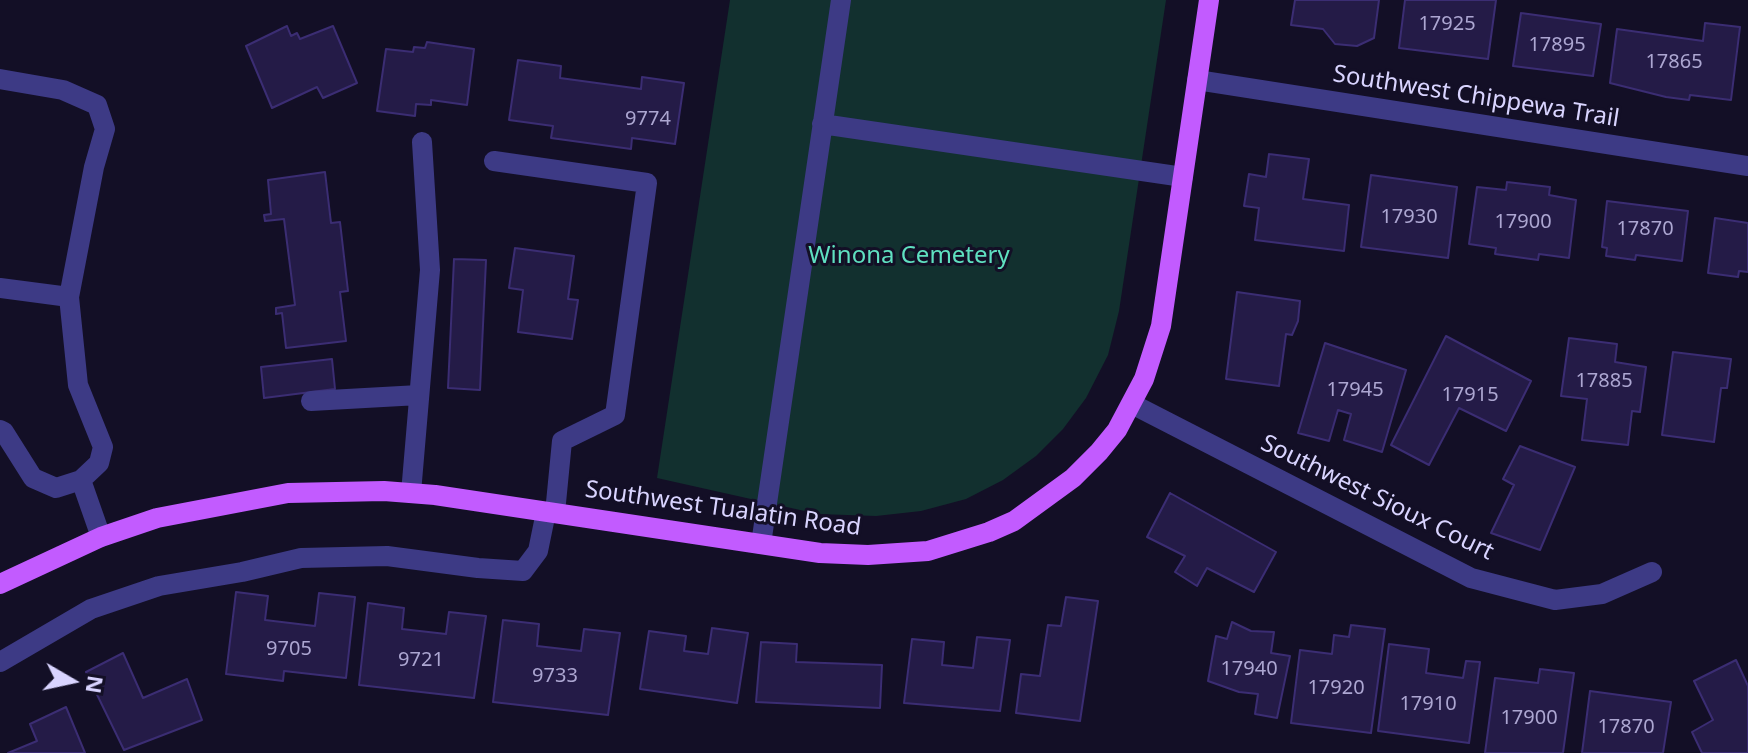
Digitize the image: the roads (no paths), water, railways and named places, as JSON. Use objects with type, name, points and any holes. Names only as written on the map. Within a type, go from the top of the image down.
[{"type":"main road","name":"Southwest Tualatin Road","points":[[0,584],[101,537],[157,518],[288,493],[411,493],[820,553],[900,554],[928,551],[989,532],[1033,509],[1073,478],[1099,452],[1132,404],[1144,379],[1161,326],[1209,0]]},
{"type":"street","points":[[761,544],[841,0]]},
{"type":"street","points":[[0,79],[63,90],[97,105],[105,129],[94,167],[69,297],[78,385],[103,447],[99,463],[81,480],[56,488],[33,478],[0,430]]},
{"type":"street","name":"Southwest Chippewa Trail","points":[[1197,80],[1748,166]]},
{"type":"street","points":[[822,124],[1183,177]]},
{"type":"street","points":[[411,493],[430,270],[422,142]]},
{"type":"street","points":[[0,662],[91,609],[159,586],[301,558],[387,556],[523,571],[538,551],[550,512],[562,441],[615,415],[647,183],[494,161]]},
{"type":"street","points":[[0,288],[69,297]]},
{"type":"street","points":[[311,401],[419,395]]},
{"type":"street","name":"Southwest Sioux Court","points":[[1132,404],[1471,578],[1555,600],[1602,594],[1652,572]]},
{"type":"street","points":[[81,480],[101,537]]},
{"type":"park label","name":"Winona Cemetery","points":[[909,256]]}]
